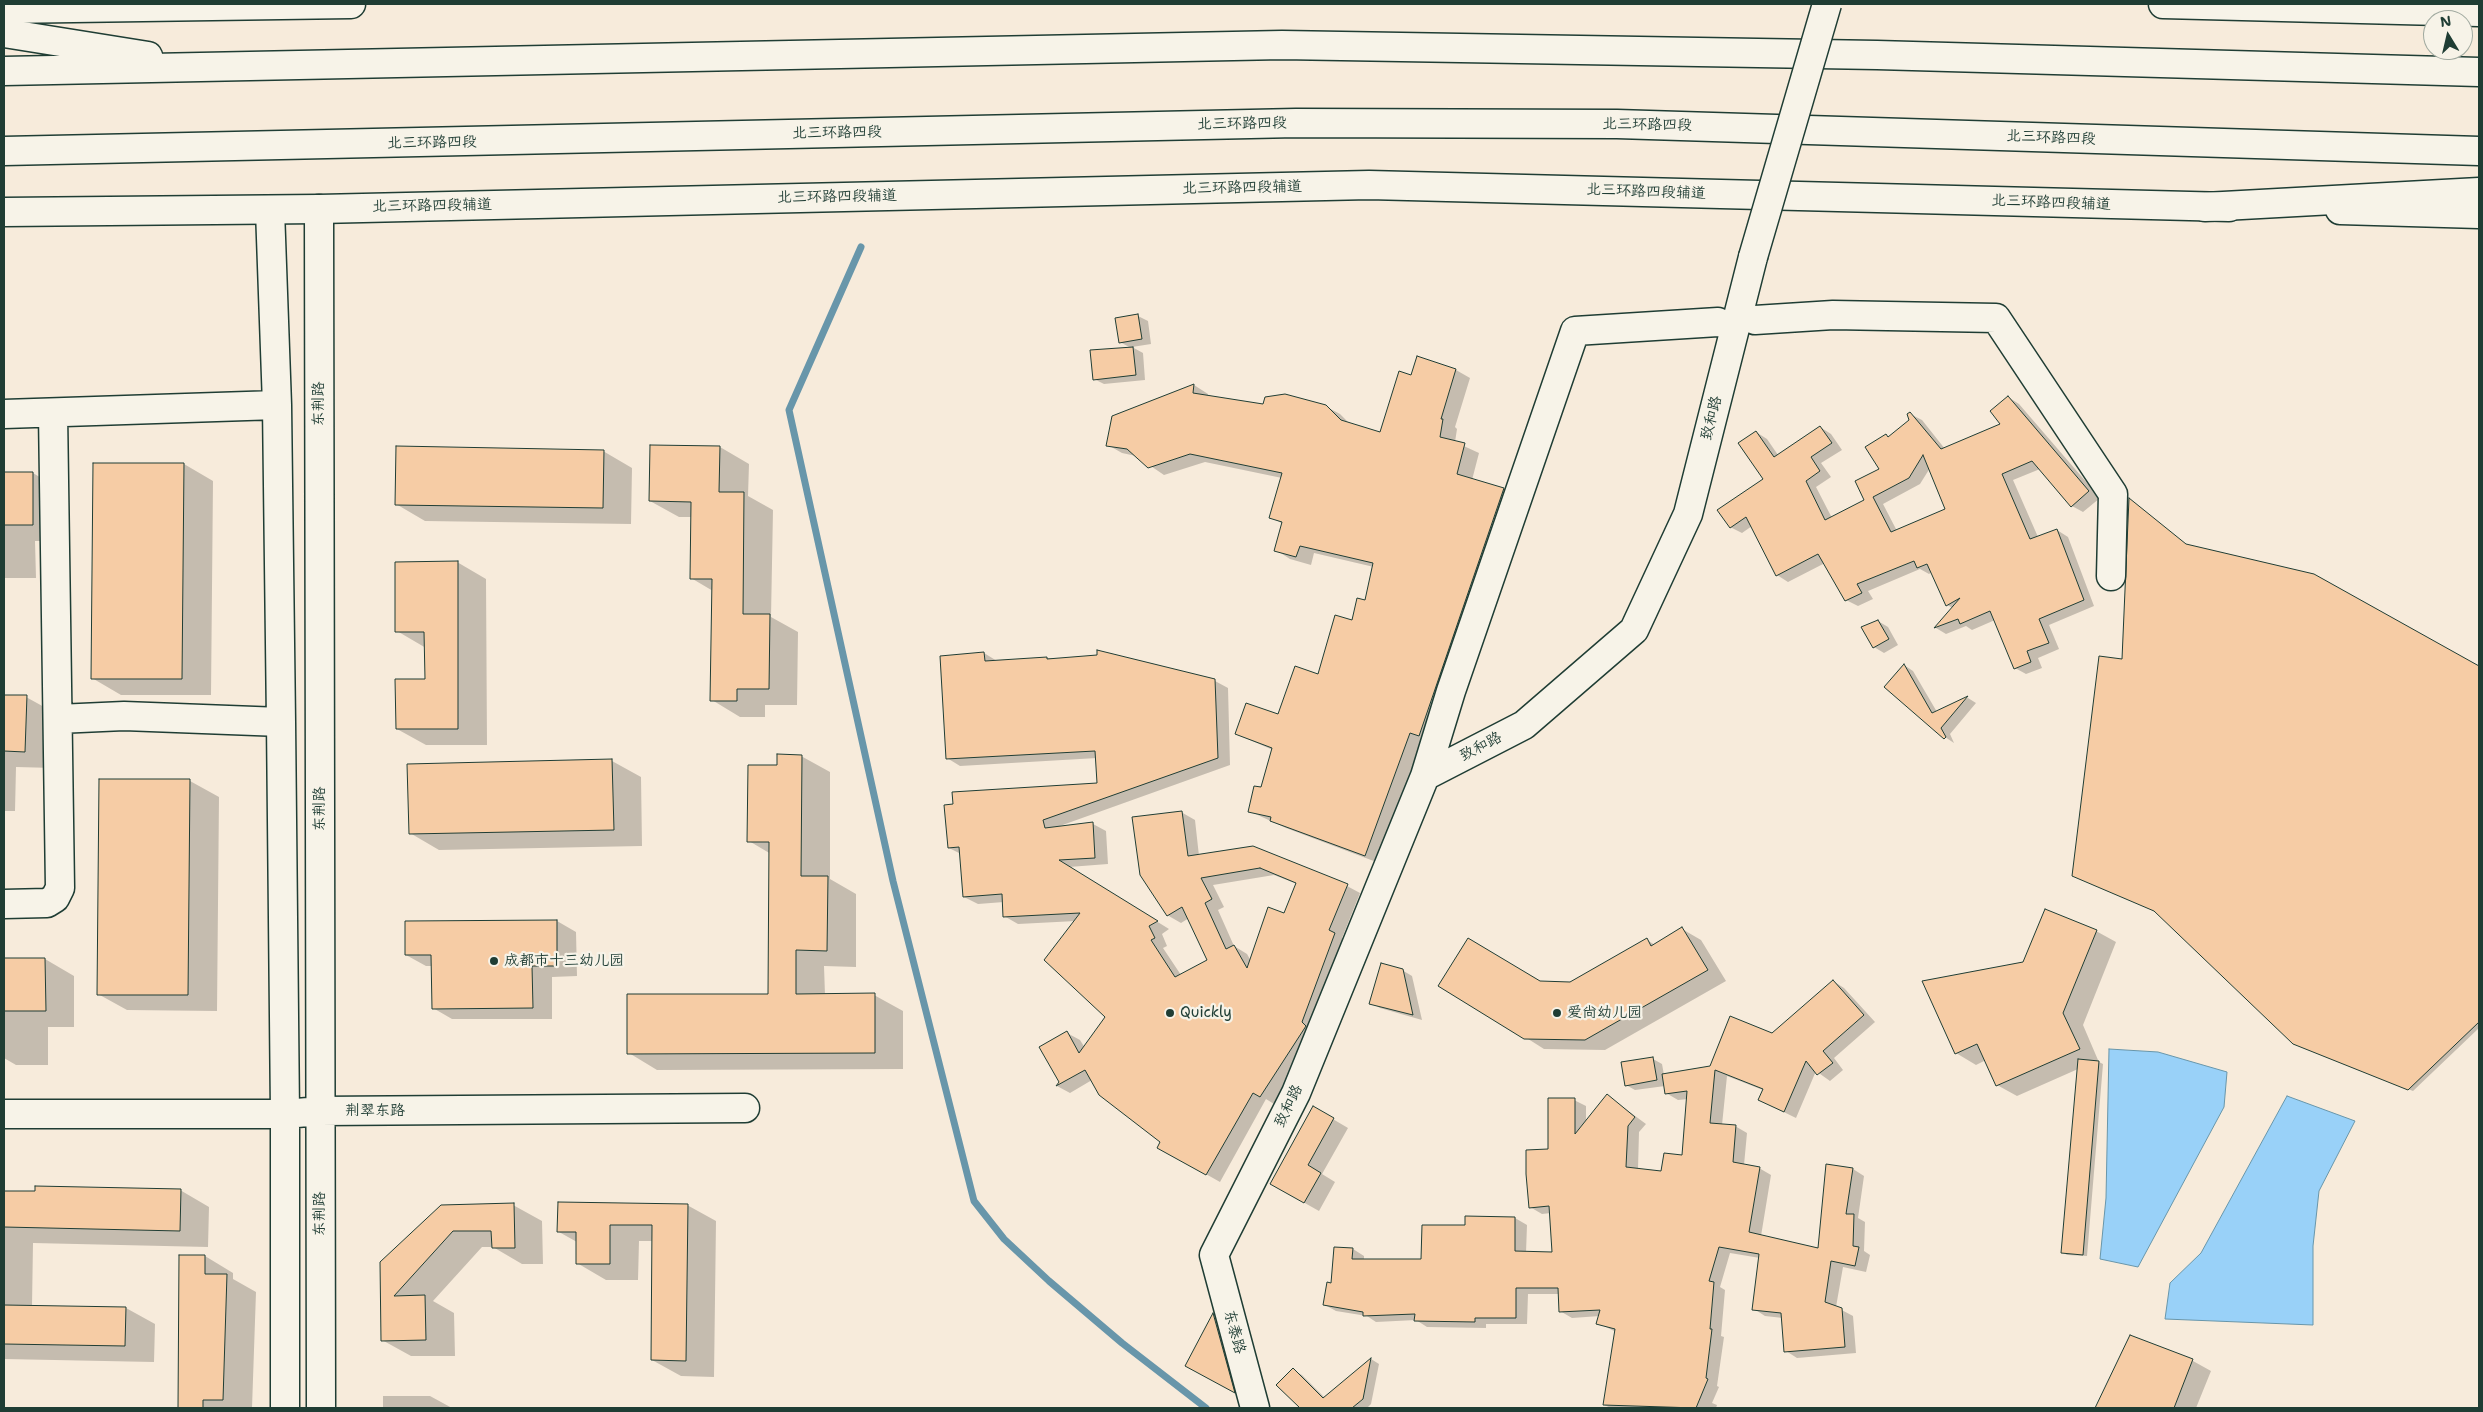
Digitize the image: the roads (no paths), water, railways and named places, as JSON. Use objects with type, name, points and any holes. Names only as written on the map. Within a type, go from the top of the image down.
[{"type":"main road","points":[[4,9],[351,4]]},
{"type":"main road","name":"致和路","points":[[1214,1255],[1296,1093],[1425,776],[1524,725],[1634,630],[1688,514],[1753,257],[1827,4]]},
{"type":"main road","points":[[2164,4],[2479,12]]},
{"type":"main road","points":[[4,33],[219,67]]},
{"type":"main road","points":[[4,71],[1282,45],[1867,55],[2479,72]]},
{"type":"main road","name":"北三环路四段","points":[[4,151],[1296,123],[1617,124],[2479,151]]},
{"type":"main road","name":"北三环路四段辅道","points":[[4,212],[270,210],[1369,185],[2479,214]]},
{"type":"main road","points":[[2206,207],[2479,192]]},
{"type":"main road","name":"东荆路","points":[[319,209],[321,1408]]},
{"type":"main road","points":[[270,210],[277,404],[281,722],[285,1114],[284,1408]]},
{"type":"main road","points":[[1755,320],[1833,315],[1996,318],[2113,494],[2111,576]]},
{"type":"main road","points":[[1425,776],[1451,691],[1575,331],[1718,322]]},
{"type":"main road","points":[[4,414],[277,404]]},
{"type":"main road","points":[[4,904],[47,903],[55,898],[60,888],[53,413]]},
{"type":"main road","points":[[58,719],[124,716],[281,722]]},
{"type":"main road","name":"荆翠东路","points":[[4,1114],[285,1114],[320,1111],[745,1108]]},
{"type":"main road","name":"东泰路","points":[[1214,1255],[1255,1408]]},
{"type":"water","points":[[2109,1049],[2158,1052],[2227,1072],[2224,1107],[2138,1267],[2100,1259],[2106,1198]]},
{"type":"water","points":[[2287,1096],[2355,1121],[2319,1191],[2313,1246],[2313,1325],[2165,1319],[2170,1283],[2201,1253]]},
{"type":"waterway","points":[[861,247],[789,410],[893,881],[974,1201],[1004,1239],[1049,1281],[1122,1343],[1206,1408]]},
{"type":"place","name":"成都市十三幼儿园","points":[[494,961]]},
{"type":"place","name":"Quickly","points":[[1170,1013]]},
{"type":"place","name":"爱尚幼儿园","points":[[1557,1013]]}]
